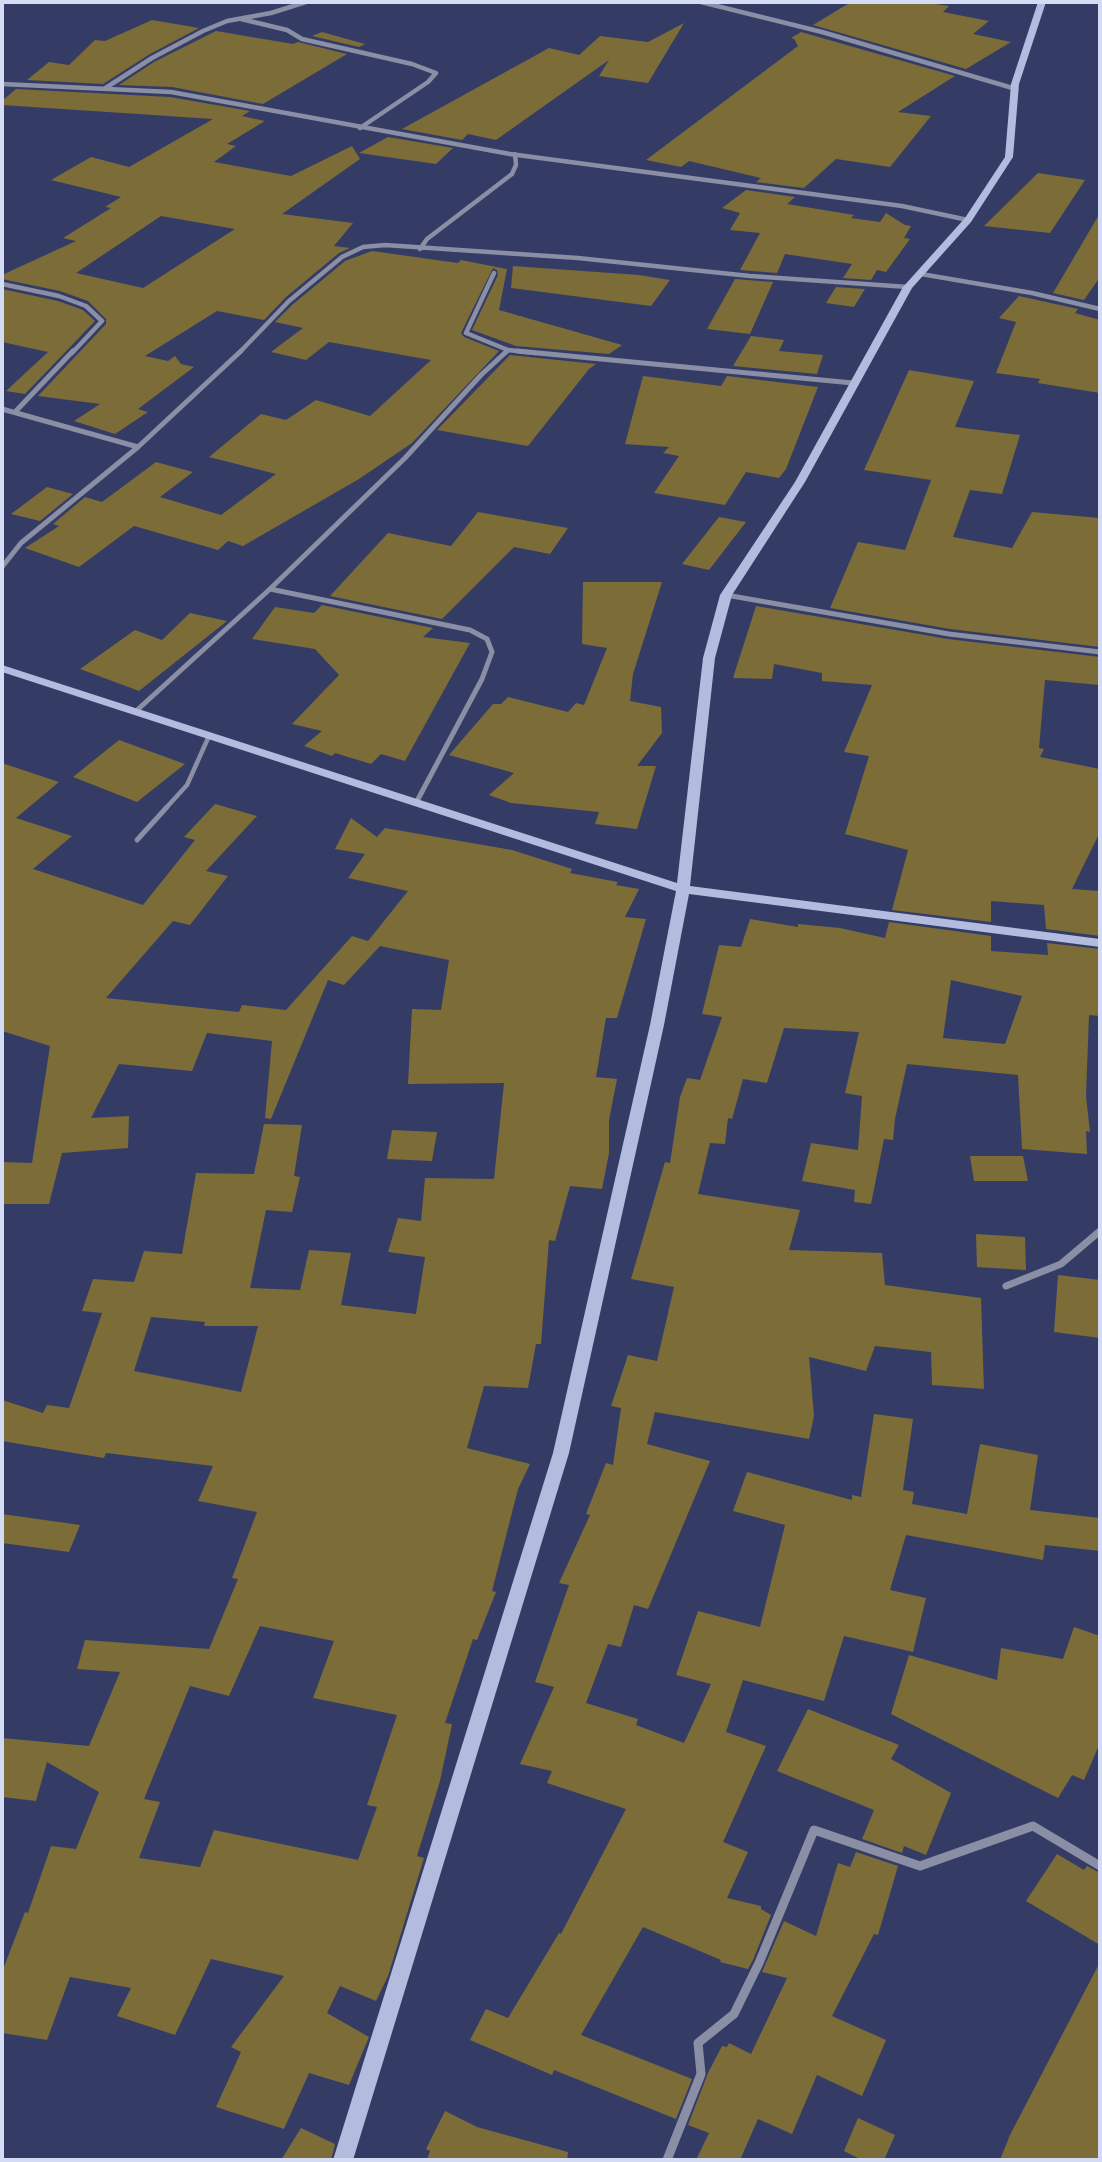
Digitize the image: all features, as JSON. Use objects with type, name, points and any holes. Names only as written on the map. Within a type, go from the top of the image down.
[{"type":"street","points":[[104,89],[203,31],[306,2]]},
{"type":"street","points":[[701,2],[822,32],[1016,89]]},
{"type":"street","points":[[343,2160],[561,1453],[657,1025],[683,889],[709,658],[726,595],[800,482],[908,287],[968,220],[1009,157],[1015,84],[1042,2]]},
{"type":"street","points":[[241,19],[287,30],[302,38],[348,51],[412,64],[436,73],[428,82],[360,128]]},
{"type":"street","points":[[2,84],[171,92],[515,154],[902,206],[968,220]]},
{"type":"street","points":[[420,249],[427,239],[512,174],[516,165],[515,154]]},
{"type":"street","points":[[2,567],[22,543],[138,447],[224,368],[289,301],[342,257],[363,247],[385,245],[578,258],[750,276],[908,287]]},
{"type":"street","points":[[495,273],[466,333],[508,350],[853,383]]},
{"type":"street","points":[[922,274],[1032,293],[1100,309]]},
{"type":"street","points":[[2,284],[59,296],[86,306],[102,321],[15,412]]},
{"type":"street","points":[[135,712],[270,589],[405,458],[481,374],[508,350]]},
{"type":"street","points":[[2,409],[138,447]]},
{"type":"street","points":[[270,589],[470,630],[487,639],[492,652],[482,679],[416,803]]},
{"type":"street","points":[[726,595],[949,635],[1100,652]]},
{"type":"street","points":[[2,668],[683,889],[1100,943]]},
{"type":"street","points":[[1006,1286],[1061,1264],[1100,1231]]},
{"type":"street","points":[[667,2160],[701,2074],[698,2043],[734,2014],[760,1963],[814,1830],[920,1866],[1033,1826],[1100,1866]]},
{"type":"lane","points":[[137,840],[187,785],[208,736]]},
{"type":"building","points":[[851,2],[922,2],[949,6],[943,12],[989,21],[973,34],[1011,42],[966,69],[813,25]]},
{"type":"building","points":[[152,20],[199,28],[150,54],[103,84],[27,80],[49,62],[69,65],[95,40],[105,41]]},
{"type":"building","points":[[684,23],[648,83],[599,76],[609,60],[496,140],[468,134],[462,140],[402,129],[549,48],[579,55],[600,36],[648,42]]},
{"type":"building","points":[[216,31],[293,44],[298,42],[347,54],[263,104],[172,87],[119,85],[154,62]]},
{"type":"building","points":[[322,32],[365,44],[359,47],[312,36]]},
{"type":"building","points":[[801,32],[955,76],[898,112],[931,116],[890,167],[836,159],[804,188],[756,182],[761,178],[689,161],[681,167],[646,160],[798,46],[791,38]]},
{"type":"building","points":[[16,89],[170,97],[250,111],[242,116],[265,121],[227,144],[236,146],[214,162],[291,176],[352,146],[360,159],[282,214],[353,223],[334,246],[350,248],[339,253],[286,297],[264,320],[217,311],[145,356],[168,361],[175,356],[181,364],[194,367],[138,409],[148,412],[115,434],[74,421],[100,404],[38,396],[106,324],[106,319],[88,301],[60,291],[2,279],[2,275],[76,241],[63,238],[111,208],[105,207],[121,197],[51,180],[91,157],[129,167],[213,119],[2,105],[2,101]],"holes":[[[161,216],[235,229],[143,288],[76,273]]]},
{"type":"building","points":[[388,137],[453,148],[436,164],[359,153]]},
{"type":"building","points":[[1038,173],[1085,180],[1050,233],[984,226]]},
{"type":"building","points":[[746,190],[795,197],[787,204],[854,215],[851,218],[880,222],[886,213],[911,226],[904,238],[910,239],[886,272],[877,270],[871,280],[843,278],[852,264],[785,254],[777,273],[740,270],[760,233],[730,230],[740,213],[722,208]]},
{"type":"building","points":[[1100,213],[1100,277],[1084,300],[1053,293]]},
{"type":"building","points":[[372,251],[458,263],[461,260],[507,269],[499,310],[622,345],[609,354],[516,346],[472,330],[498,275],[493,268],[461,333],[464,337],[499,351],[412,443],[359,479],[243,546],[228,541],[218,550],[134,526],[79,567],[25,548],[59,526],[53,524],[85,497],[102,502],[156,462],[193,472],[160,497],[221,515],[276,474],[209,457],[261,414],[286,420],[316,400],[370,416],[431,360],[329,342],[306,360],[271,352],[303,328],[275,322],[292,305],[345,261]]},
{"type":"building","points":[[513,266],[639,275],[670,280],[651,306],[511,288]]},
{"type":"building","points":[[735,279],[773,282],[750,334],[707,329]]},
{"type":"building","points":[[836,287],[865,289],[854,307],[826,303]]},
{"type":"building","points":[[2,289],[58,301],[83,310],[95,321],[25,394],[6,391],[48,352],[2,342]]},
{"type":"building","points":[[1019,296],[1078,309],[1075,313],[1100,320],[1100,393],[1038,383],[1040,379],[996,373],[1016,322],[999,318]]},
{"type":"building","points":[[751,336],[784,340],[779,351],[823,355],[817,374],[733,366]]},
{"type":"building","points":[[510,355],[596,364],[589,369],[528,446],[437,430]]},
{"type":"building","points":[[909,370],[974,381],[955,427],[1020,435],[1002,494],[970,490],[953,537],[1012,548],[1032,512],[1100,518],[1100,647],[950,629],[830,608],[858,542],[905,550],[931,480],[864,470]]},
{"type":"building","points":[[643,376],[721,386],[727,376],[818,387],[786,469],[779,478],[746,472],[725,505],[654,493],[679,456],[663,453],[669,447],[625,444]]},
{"type":"building","points":[[47,487],[73,494],[40,521],[11,514]]},
{"type":"building","points":[[478,512],[568,528],[550,554],[514,547],[442,619],[330,596],[388,533],[451,546]]},
{"type":"building","points":[[719,517],[746,522],[709,570],[682,564]]},
{"type":"building","points":[[583,582],[662,582],[633,674],[630,701],[661,707],[662,733],[637,766],[656,766],[637,829],[595,824],[599,812],[511,803],[489,795],[514,773],[449,755],[493,704],[501,704],[508,697],[568,712],[576,703],[584,705],[607,648],[582,644]]},
{"type":"building","points":[[322,605],[433,628],[423,637],[470,643],[405,761],[381,754],[371,764],[335,753],[332,756],[304,746],[322,731],[292,724],[339,675],[315,649],[252,639],[275,607],[314,613]]},
{"type":"building","points":[[756,606],[948,639],[1100,657],[1100,685],[1045,680],[1039,748],[1044,749],[1040,757],[1100,769],[1100,832],[1072,889],[1100,891],[1100,936],[1046,929],[1044,905],[991,901],[991,922],[892,910],[908,850],[845,834],[869,756],[844,752],[872,685],[822,681],[822,673],[774,664],[772,679],[733,678]]},
{"type":"building","points":[[190,613],[227,621],[139,691],[80,669],[135,630],[162,640]]},
{"type":"building","points":[[119,740],[185,764],[137,802],[73,777]]},
{"type":"building","points":[[2,763],[59,782],[16,818],[72,836],[33,869],[143,905],[195,840],[184,837],[215,804],[257,816],[206,871],[228,876],[190,925],[173,921],[106,998],[239,1012],[242,1005],[286,1010],[352,936],[368,941],[408,891],[348,878],[365,854],[335,849],[351,818],[377,837],[385,828],[512,850],[572,869],[570,873],[639,889],[625,917],[646,919],[617,1018],[606,1018],[596,1077],[617,1079],[609,1120],[609,1153],[602,1189],[570,1186],[555,1241],[549,1240],[541,1344],[536,1344],[528,1388],[484,1386],[467,1448],[530,1464],[518,1489],[492,1591],[496,1592],[477,1640],[473,1639],[445,1723],[452,1724],[440,1781],[417,1856],[424,1858],[388,1976],[376,2001],[340,1986],[327,2013],[369,2037],[349,2085],[309,2073],[284,2129],[216,2107],[241,2052],[231,2047],[284,1976],[211,1959],[175,2035],[117,2016],[131,1988],[70,1977],[47,2040],[2,2033],[2,1972],[25,1912],[28,1913],[51,1846],[76,1849],[99,1792],[47,1762],[36,1801],[2,1797],[2,1738],[89,1746],[120,1672],[77,1669],[85,1640],[209,1649],[238,1579],[232,1578],[257,1512],[198,1501],[213,1466],[106,1453],[104,1458],[2,1441],[2,1400],[43,1413],[47,1405],[69,1408],[102,1313],[82,1311],[93,1279],[134,1282],[144,1251],[182,1254],[196,1173],[254,1174],[264,1124],[302,1125],[294,1176],[300,1177],[292,1212],[266,1210],[250,1288],[300,1290],[309,1250],[351,1253],[341,1305],[416,1314],[425,1257],[388,1252],[398,1218],[421,1221],[425,1178],[494,1179],[504,1083],[408,1084],[412,1009],[441,1010],[449,960],[380,946],[344,985],[328,980],[271,1119],[265,1118],[272,1041],[207,1033],[192,1071],[119,1064],[91,1118],[129,1116],[128,1148],[62,1153],[49,1204],[2,1204],[2,1162],[32,1163],[50,1046],[2,1031]],"holes":[[[151,1317],[205,1322],[204,1326],[258,1326],[241,1392],[134,1371]],[[260,1626],[334,1641],[313,1698],[397,1715],[367,1805],[377,1807],[358,1860],[214,1830],[200,1867],[139,1858],[160,1802],[144,1799],[190,1686],[229,1696]]]},
{"type":"building","points":[[750,919],[798,927],[798,924],[840,928],[885,938],[889,922],[991,936],[991,951],[1048,955],[1047,943],[1100,949],[1100,1016],[1089,1015],[1086,1096],[1090,1132],[1086,1131],[1087,1154],[1022,1149],[1018,1075],[907,1064],[893,1140],[884,1139],[871,1204],[854,1202],[855,1190],[802,1181],[811,1143],[858,1150],[862,1096],[845,1093],[859,1032],[784,1028],[767,1083],[743,1079],[732,1119],[728,1118],[725,1144],[710,1143],[698,1194],[800,1210],[789,1250],[882,1253],[885,1285],[981,1298],[984,1389],[932,1385],[931,1352],[875,1346],[866,1371],[809,1357],[814,1416],[809,1439],[655,1412],[647,1444],[710,1461],[648,1609],[634,1605],[621,1647],[608,1644],[586,1703],[638,1719],[636,1725],[684,1743],[711,1684],[676,1675],[698,1611],[760,1627],[785,1525],[733,1511],[747,1472],[852,1500],[852,1495],[861,1497],[874,1414],[913,1419],[903,1490],[914,1492],[912,1504],[967,1514],[980,1444],[1038,1455],[1030,1510],[1100,1518],[1100,1551],[1045,1545],[1043,1560],[906,1535],[890,1590],[926,1598],[913,1652],[844,1636],[824,1701],[743,1680],[726,1732],[766,1746],[723,1842],[748,1852],[727,1898],[761,1906],[761,1909],[771,1915],[753,1960],[748,1969],[720,1962],[721,1960],[643,1927],[581,2035],[692,2079],[676,2119],[554,2070],[552,2075],[470,2040],[486,2009],[508,2018],[559,1933],[561,1934],[626,1809],[547,1783],[552,1771],[520,1764],[554,1687],[535,1682],[569,1585],[559,1583],[590,1515],[586,1514],[606,1463],[613,1465],[621,1408],[611,1406],[628,1355],[657,1361],[674,1287],[631,1279],[665,1162],[670,1163],[680,1097],[687,1078],[700,1080],[722,1017],[702,1014],[719,945],[741,947]],"holes":[[[951,980],[1022,996],[1005,1044],[943,1038]]]},
{"type":"building","points":[[392,1130],[437,1132],[432,1161],[387,1159]]},
{"type":"building","points":[[970,1156],[1023,1156],[1028,1181],[974,1181]]},
{"type":"building","points":[[976,1234],[1025,1237],[1026,1270],[977,1267]]},
{"type":"building","points":[[1058,1275],[1100,1280],[1100,1338],[1054,1332]]},
{"type":"building","points":[[2,1514],[80,1525],[69,1552],[2,1543]]},
{"type":"building","points":[[1074,1627],[1100,1636],[1100,1743],[1084,1780],[1072,1775],[1058,1798],[891,1714],[909,1655],[997,1680],[1001,1648],[1063,1659]]},
{"type":"building","points":[[808,1709],[899,1745],[891,1759],[951,1793],[926,1855],[904,1846],[902,1853],[862,1839],[874,1810],[777,1771]]},
{"type":"building","points":[[856,1852],[898,1866],[878,1935],[874,1934],[832,2016],[886,2040],[862,2096],[817,2075],[792,2134],[758,2119],[740,2160],[696,2160],[709,2133],[688,2125],[708,2073],[722,2046],[727,2047],[729,2043],[751,2054],[787,1978],[762,1972],[784,1921],[816,1936],[838,1863],[850,1867]]},
{"type":"building","points":[[1057,1854],[1084,1870],[1087,1866],[1100,1873],[1100,1945],[1026,1901]]},
{"type":"building","points":[[1100,1962],[1100,2160],[1000,2160],[1010,2135]]},
{"type":"building","points":[[445,2111],[477,2127],[568,2152],[567,2160],[427,2160],[430,2151],[426,2149]]},
{"type":"building","points":[[858,2118],[895,2135],[884,2160],[862,2160],[844,2151]]},
{"type":"building","points":[[301,2128],[335,2144],[331,2160],[281,2160]]}]
